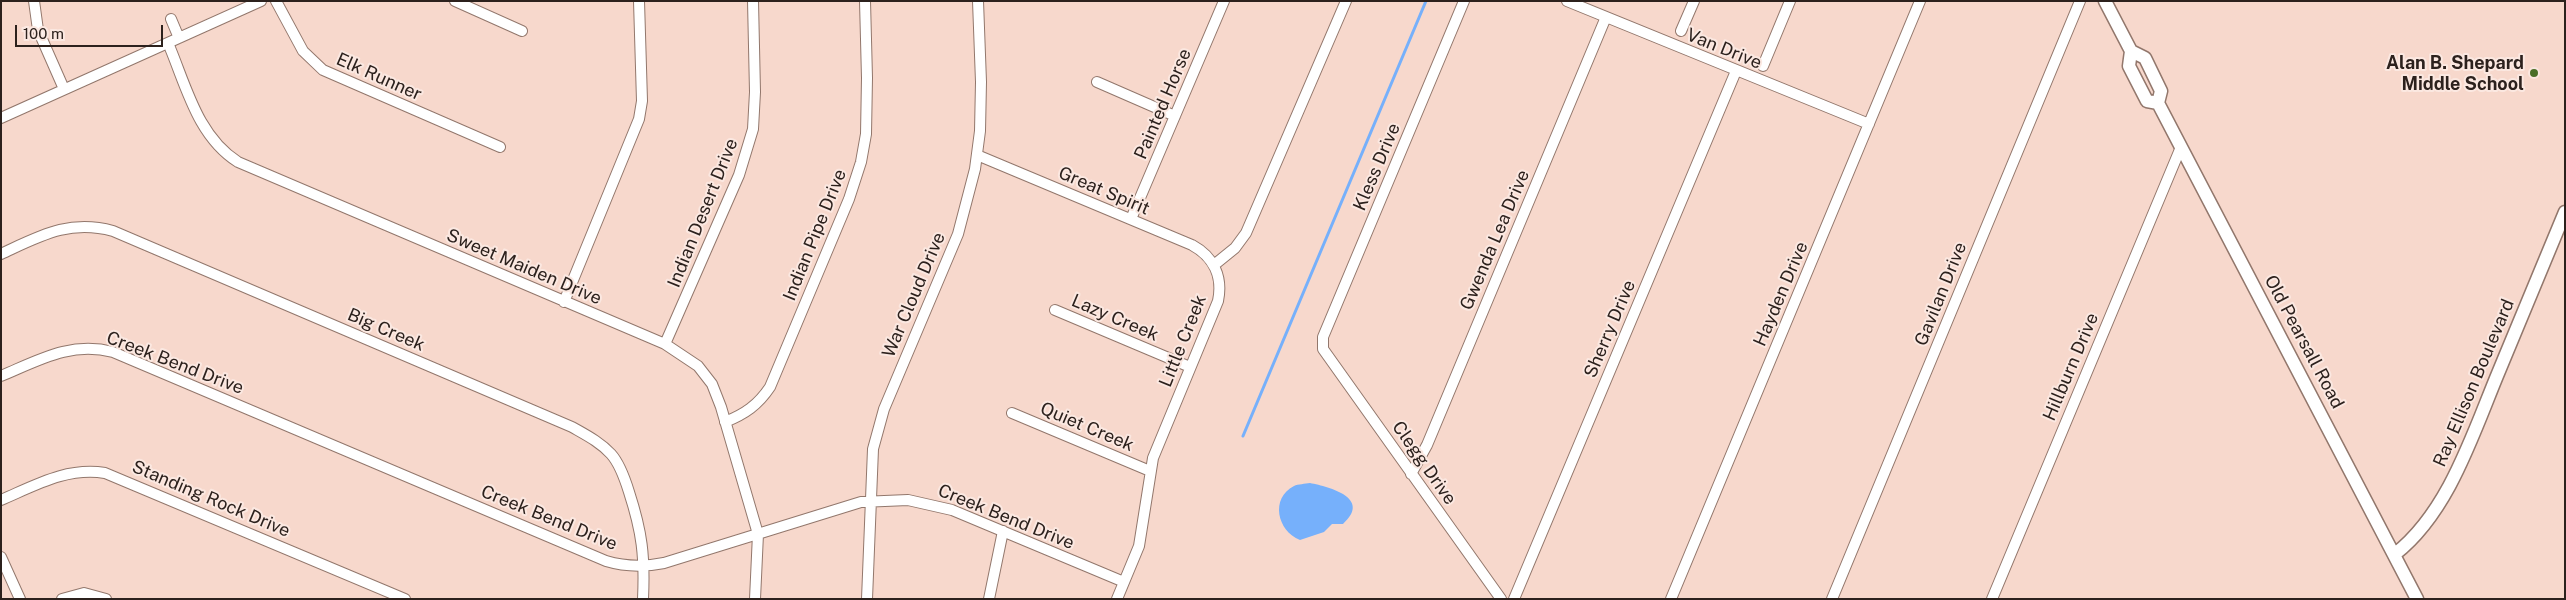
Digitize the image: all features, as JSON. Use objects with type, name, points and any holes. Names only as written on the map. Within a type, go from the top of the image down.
[{"type":"main road","name":"Old Pearsall Road","points":[[2105,1],[2131,51],[2129,66],[2147,101],[2158,103]]},
{"type":"main road","name":"Old Pearsall Road","points":[[2131,51],[2145,58],[2161,91],[2158,103],[2417,599]]},
{"type":"main road","name":"Ray Ellison Boulevard","points":[[2395,554],[2410,542],[2426,524],[2443,498],[2477,423],[2565,212]]},
{"type":"street","points":[[34,1],[38,30],[64,89]]},
{"type":"street","points":[[1,118],[261,1]]},
{"type":"street","name":"Elk Runner","points":[[276,1],[303,51],[323,70],[500,147]]},
{"type":"street","points":[[455,1],[522,31]]},
{"type":"street","points":[[564,302],[640,119],[642,101],[639,1]]},
{"type":"street","name":"Indian Desert Drive","points":[[665,344],[738,175],[754,129],[753,1]]},
{"type":"street","name":"Indian Pipe Drive","points":[[725,422],[750,410],[763,397],[770,386],[855,182],[866,134],[865,1]]},
{"type":"street","name":"War Cloud Drive","points":[[867,599],[873,449],[884,410],[958,234],[977,155],[981,82],[978,1]]},
{"type":"street","name":"Painted Horse","points":[[1131,219],[1224,1]]},
{"type":"street","points":[[1214,265],[1235,248],[1246,233],[1346,1]]},
{"type":"street","name":"Kless Drive","points":[[1323,345],[1323,338],[1464,1]]},
{"type":"street","name":"Van Drive","points":[[1567,1],[1736,72],[1869,124]]},
{"type":"street","points":[[1681,31],[1694,1]]},
{"type":"street","points":[[1763,66],[1790,1]]},
{"type":"street","name":"Hayden Drive","points":[[1671,599],[1920,1]]},
{"type":"street","name":"Gavilan Drive","points":[[1832,599],[2080,1]]},
{"type":"street","name":"Gwenda Lea Drive","points":[[1410,474],[1427,445],[1606,18]]},
{"type":"street","points":[[171,20],[179,38]]},
{"type":"street","name":"Sweet Maiden Drive","points":[[168,43],[205,129],[216,144],[230,157],[246,166],[665,344],[691,359],[706,375],[717,395],[758,534],[755,599]]},
{"type":"street","name":"Sherry Drive","points":[[1514,599],[1736,72]]},
{"type":"street","points":[[1097,82],[1175,116]]},
{"type":"street","name":"Hillburn Drive","points":[[1992,599],[2181,148]]},
{"type":"street","name":"Great Spirit","points":[[977,155],[1192,245],[1208,256],[1214,265]]},
{"type":"street","name":"Big Creek","points":[[1,254],[57,229],[85,227],[113,231],[572,427],[597,442],[617,462],[638,520],[645,567],[643,599]]},
{"type":"street","name":"Little Creek","points":[[1117,599],[1142,531],[1150,471],[1161,435],[1218,301],[1220,282],[1214,265]]},
{"type":"street","name":"Lazy Creek","points":[[1055,310],[1190,367]]},
{"type":"street","name":"Clegg Drive","points":[[1323,345],[1410,474],[1501,599]]},
{"type":"street","name":"Creek Bend Drive","points":[[1,376],[52,354],[69,349],[87,348],[113,352],[606,561],[626,566],[645,567],[758,534],[841,507],[872,501],[922,502],[952,510],[1124,582]]},
{"type":"street","name":"Quiet Creek","points":[[1012,413],[1150,471]]},
{"type":"street","name":"Standing Rock Drive","points":[[1,500],[60,474],[87,471],[105,473],[405,599]]},
{"type":"street","points":[[988,599],[1003,531]]},
{"type":"street","points":[[1,558],[20,599]]},
{"type":"street","points":[[62,599],[84,593],[106,599]]},
{"type":"water","points":[[1310,483],[1328,487],[1345,495],[1351,501],[1353,507],[1351,515],[1343,524],[1332,524],[1324,532],[1300,540],[1292,536],[1286,529],[1279,514],[1279,506],[1286,491],[1296,485]]},
{"type":"waterway","points":[[1243,436],[1426,1]]},
{"type":"place","name":"Alan B. Shepard Middle School","points":[[2534,73]]}]
